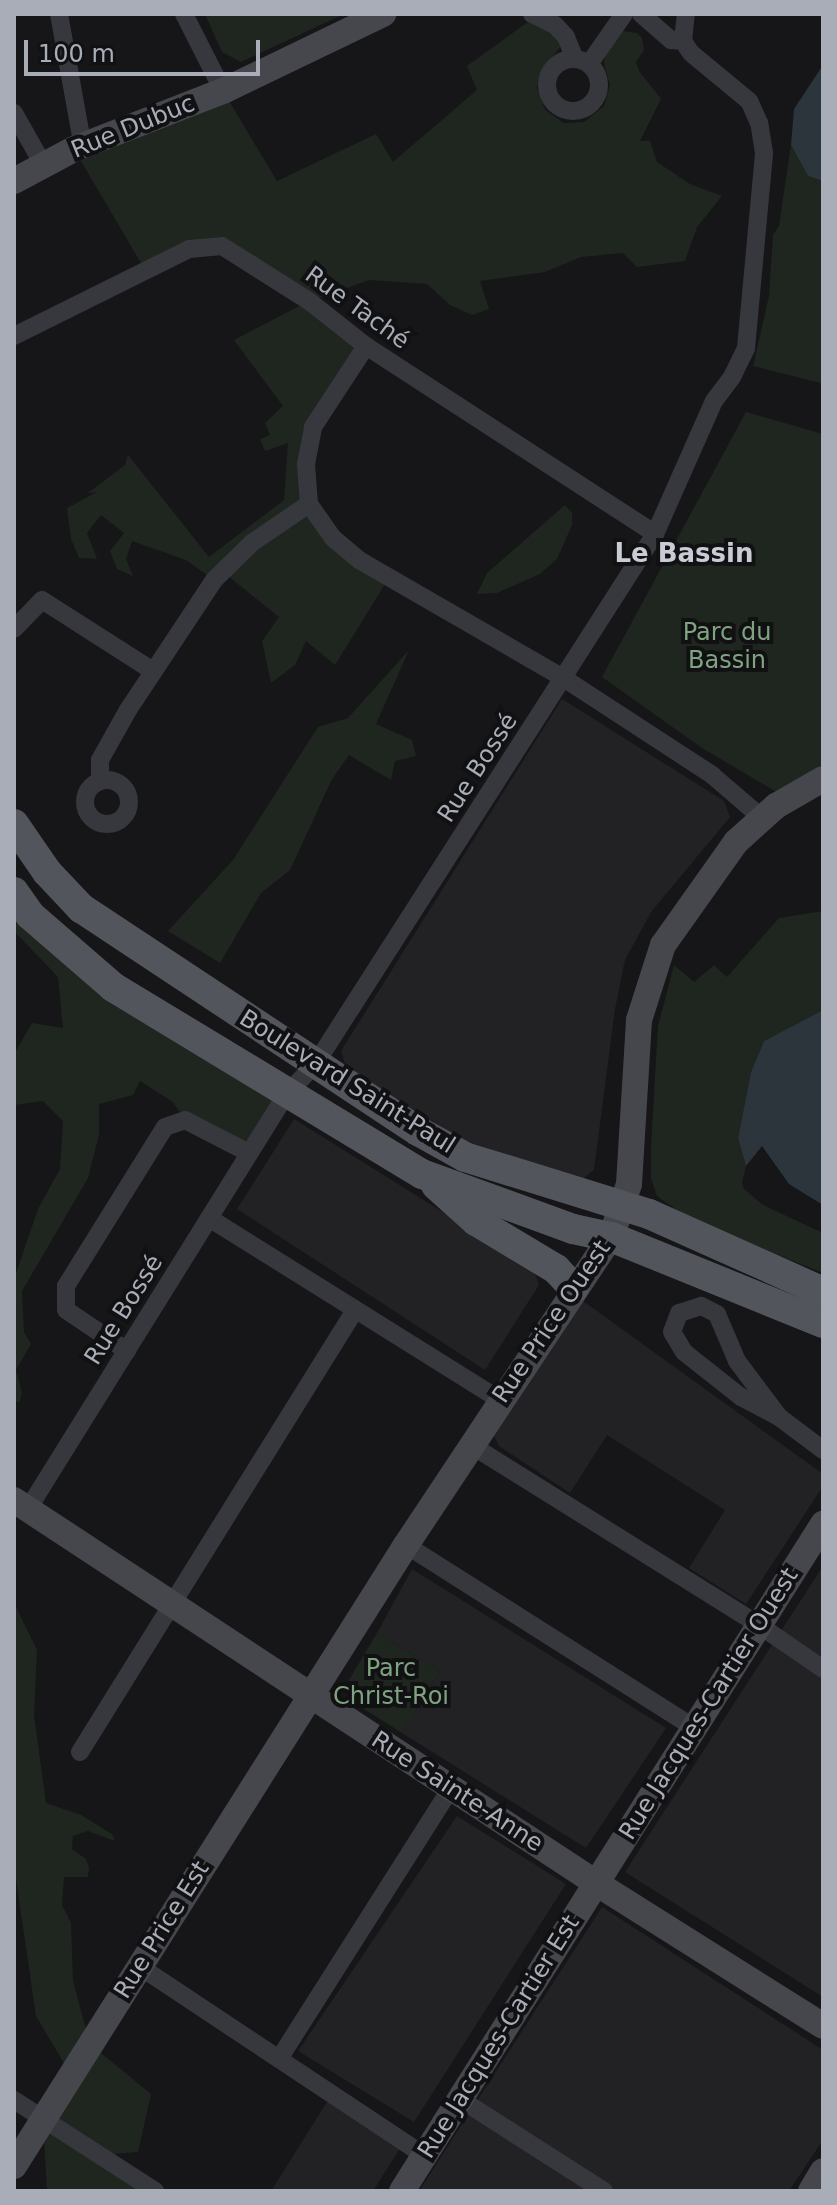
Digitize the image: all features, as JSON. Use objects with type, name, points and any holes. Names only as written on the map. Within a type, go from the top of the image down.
[{"type":"main road","name":"Boulevard Saint-Paul","points":[[14,824],[47,872],[81,908],[418,1131],[465,1157],[649,1214],[823,1292]]},
{"type":"main road","name":"Boulevard Saint-Paul","points":[[14,892],[30,915],[113,987],[286,1095],[422,1174],[573,1229],[611,1237],[823,1323]]},
{"type":"main road","points":[[422,1174],[476,1221],[556,1269],[574,1288]]},
{"type":"street","points":[[59,14],[83,148]]},
{"type":"street","points":[[184,14],[223,91]]},
{"type":"street","name":"Rue Dubuc","points":[[14,181],[83,148],[223,91],[383,14]]},
{"type":"street","points":[[532,14],[555,25],[582,62],[624,14]]},
{"type":"street","name":"Rue Bossé","points":[[21,1505],[127,1351],[286,1095],[316,1063],[565,679],[655,534],[714,401],[746,348],[764,153],[759,123],[749,101],[691,53],[683,41],[671,40],[641,14]]},
{"type":"street","points":[[683,41],[686,14]]},
{"type":"street","points":[[14,113],[44,166]]},
{"type":"street","name":"Rue Taché","points":[[14,336],[189,249],[222,246],[309,301],[366,346],[655,534]]},
{"type":"street","points":[[366,346],[313,427],[306,464],[309,504],[333,538],[359,560],[565,679],[712,775],[761,817]]},
{"type":"street","points":[[100,781],[100,760],[153,671],[214,580],[253,542],[309,504]]},
{"type":"street","points":[[14,629],[42,600],[153,671]]},
{"type":"street","name":"Rue Price Ouest","points":[[311,1696],[500,1400],[611,1237],[629,1184],[639,1020],[663,945],[736,842],[761,817],[823,779]]},
{"type":"street","points":[[127,1351],[66,1310],[66,1286],[165,1127],[185,1120],[249,1153]]},
{"type":"street","points":[[209,1218],[500,1400]]},
{"type":"street","points":[[779,1417],[737,1361],[717,1314],[701,1306],[679,1313],[672,1332],[684,1352],[741,1397],[779,1417],[823,1450]]},
{"type":"street","points":[[80,1752],[355,1310]]},
{"type":"street","points":[[471,1445],[759,1625],[823,1669]]},
{"type":"street","name":"Rue Sainte-Anne","points":[[21,1505],[596,1883],[823,2026]]},
{"type":"street","name":"Rue Jacques-Cartier Ouest","points":[[596,1883],[823,1524]]},
{"type":"street","points":[[406,1545],[694,1728]]},
{"type":"street","name":"Rue Price Est","points":[[14,2166],[311,1696]]},
{"type":"street","points":[[279,2059],[451,1788]]},
{"type":"street","name":"Rue Jacques-Cartier Est","points":[[402,2191],[596,1883]]},
{"type":"street","points":[[139,1966],[425,2156]]},
{"type":"street","points":[[460,2099],[604,2191]]},
{"type":"street","points":[[14,2100],[155,2191]]},
{"type":"street","points":[[811,2191],[823,2171]]},
{"type":"shaded area","points":[[823,65],[823,181],[808,176],[791,145],[794,109]]},
{"type":"shaded area","points":[[562,699],[724,801],[730,817],[651,912],[625,960],[615,1009],[594,1170],[581,1180],[458,1138],[346,1067],[341,1051]]},
{"type":"shaded area","points":[[823,1010],[823,1205],[789,1184],[762,1146],[746,1166],[738,1138],[751,1072],[764,1041]]},
{"type":"shaded area","points":[[294,1119],[523,1262],[536,1275],[539,1285],[485,1370],[237,1209]]},
{"type":"shaded area","points":[[583,1301],[823,1474],[823,1486],[746,1604],[689,1568],[725,1510],[607,1435],[570,1493],[499,1446],[494,1436]]},
{"type":"shaded area","points":[[823,1566],[823,1997],[625,1872]]},
{"type":"shaded area","points":[[412,1569],[666,1728],[586,1848],[402,1733],[440,1671],[377,1633]]},
{"type":"shaded area","points":[[457,1816],[566,1884],[414,2122],[298,2051]]},
{"type":"shaded area","points":[[602,1907],[823,2050],[823,2140],[789,2191],[419,2191]]},
{"type":"shaded area","points":[[332,2094],[404,2142],[373,2191],[271,2191]]},
{"type":"green space","points":[[205,14],[344,14],[241,62],[222,52]]},
{"type":"green space","points":[[532,19],[558,31],[561,46],[542,69],[537,88],[545,110],[564,123],[584,122],[604,106],[610,85],[604,63],[606,51],[622,31],[637,33],[642,38],[644,50],[636,62],[639,71],[661,99],[640,141],[650,141],[657,162],[690,184],[722,196],[697,227],[685,261],[637,267],[623,253],[581,257],[545,272],[480,281],[489,309],[472,315],[450,305],[427,284],[369,280],[310,301],[366,346],[313,427],[309,504],[333,538],[390,576],[335,665],[306,641],[295,665],[271,683],[262,641],[279,617],[223,572],[214,580],[186,560],[132,541],[126,559],[133,576],[117,569],[110,551],[124,533],[101,515],[87,533],[97,559],[79,558],[71,539],[67,508],[97,492],[88,493],[125,465],[128,455],[209,557],[284,500],[288,443],[265,451],[260,439],[270,435],[265,423],[283,406],[234,340],[309,301],[222,246],[145,270],[74,149],[223,91],[277,181],[376,134],[393,162],[477,90],[467,66]]},
{"type":"green space","points":[[791,145],[808,176],[823,181],[821,383],[753,366],[769,296],[773,235],[779,226]]},
{"type":"green space","name":"Parc du Bassin","points":[[746,412],[823,434],[823,763],[785,797],[702,748],[602,677]]},
{"type":"green space","points":[[565,505],[572,513],[572,525],[557,559],[540,574],[497,593],[477,594],[487,573]]},
{"type":"green space","points":[[409,650],[376,724],[412,740],[416,756],[395,761],[391,780],[349,755],[332,779],[290,870],[261,893],[220,963],[168,931],[233,860],[318,727],[348,718]]},
{"type":"green space","points":[[14,892],[30,915],[286,1095],[249,1153],[185,1120],[173,1102],[140,1081],[133,1095],[99,1104],[99,1135],[88,1178],[22,1291],[24,1332],[31,1344],[16,1370],[22,1393],[19,1403],[14,1400],[14,1279],[38,1209],[60,1169],[63,1121],[43,1101],[14,1105],[14,1054],[32,1023],[63,1028],[58,977],[14,931]]},
{"type":"green space","points":[[823,911],[823,1010],[764,1041],[751,1072],[738,1138],[746,1166],[742,1183],[744,1189],[763,1205],[823,1233],[823,1273],[688,1218],[657,1196],[651,1178],[651,1147],[658,1026],[674,965],[694,982],[714,965],[727,977],[779,918]]},
{"type":"green space","points":[[14,1603],[37,1650],[34,1715],[46,1803],[81,1815],[112,1834],[115,1841],[88,1831],[73,1836],[72,1849],[86,1859],[88,1877],[64,1877],[62,1905],[71,1923],[73,1981],[90,2044],[151,2094],[138,2152],[101,2155],[148,2191],[47,2191],[43,2119],[71,2075],[36,2016],[14,1865]]},
{"type":"green space","name":"Parc Christ-Roi","points":[[377,1633],[440,1671],[402,1733],[353,1702],[343,1690]]},
{"type":"district","name":"Le Bassin","points":[[684,554]]}]
